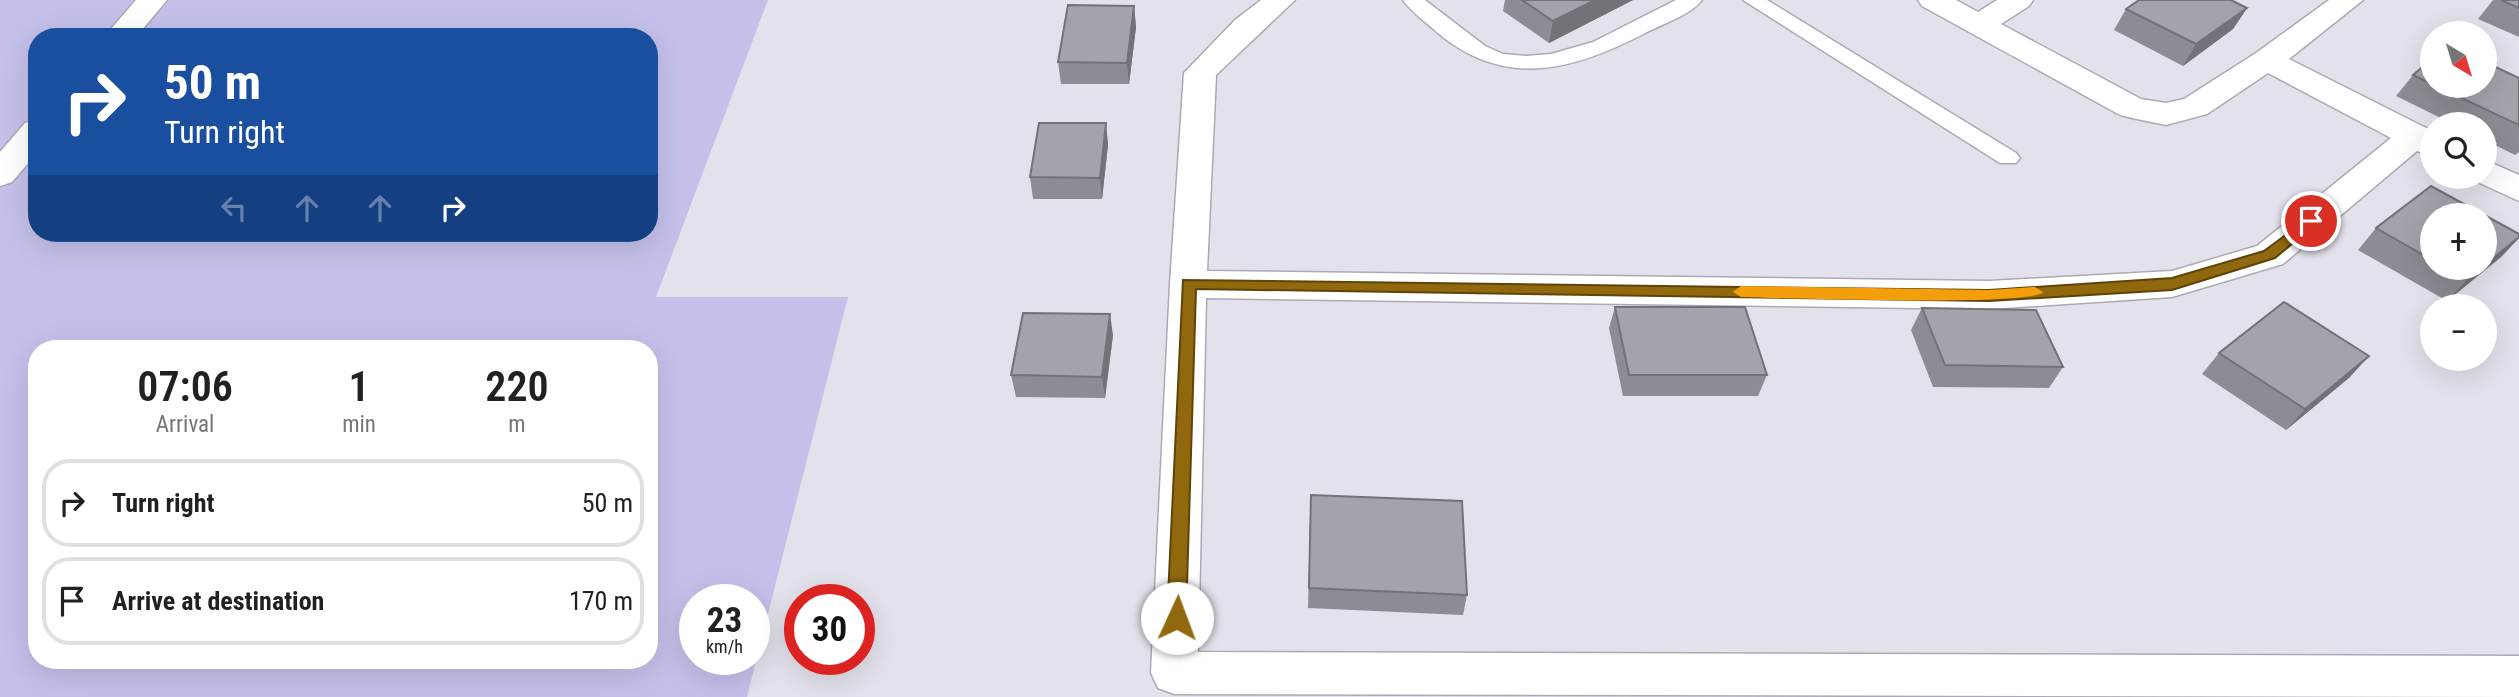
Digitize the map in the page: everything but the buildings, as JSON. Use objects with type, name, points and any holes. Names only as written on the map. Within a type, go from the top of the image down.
[{"type":"street","points":[[127,28],[152,0]]},
{"type":"street","points":[[1280,0],[1246,27],[1200,73],[1188,284],[1174,673],[2519,677]]},
{"type":"street","points":[[1933,0],[2132,108],[2166,114],[2195,107],[2267,60],[2348,0]]},
{"type":"street","points":[[1978,24],[2018,0]]},
{"type":"street","points":[[2267,60],[2420,138]]},
{"type":"street","points":[[0,174],[28,141]]},
{"type":"street","points":[[1188,284],[1989,295],[2172,284],[2270,255],[2420,142]]},
{"type":"street","points":[[2497,178],[2519,189]]},
{"type":"lane","points":[[1413,0],[1462,41],[1500,60],[1546,62],[1586,53],[1692,0]]},
{"type":"lane","points":[[1753,0],[2008,158]]},
{"type":"shaded area","points":[[0,0],[768,0],[656,297],[848,297],[770,606],[770,584],[679,584],[679,675],[753,675],[747,697],[0,697]]},
{"type":"slow traffic","points":[[1741,292],[1989,295],[2035,292]]},
{"type":"route","points":[[1177,618],[1188,284],[1989,295],[2172,284],[2270,255],[2311,221]]}]
